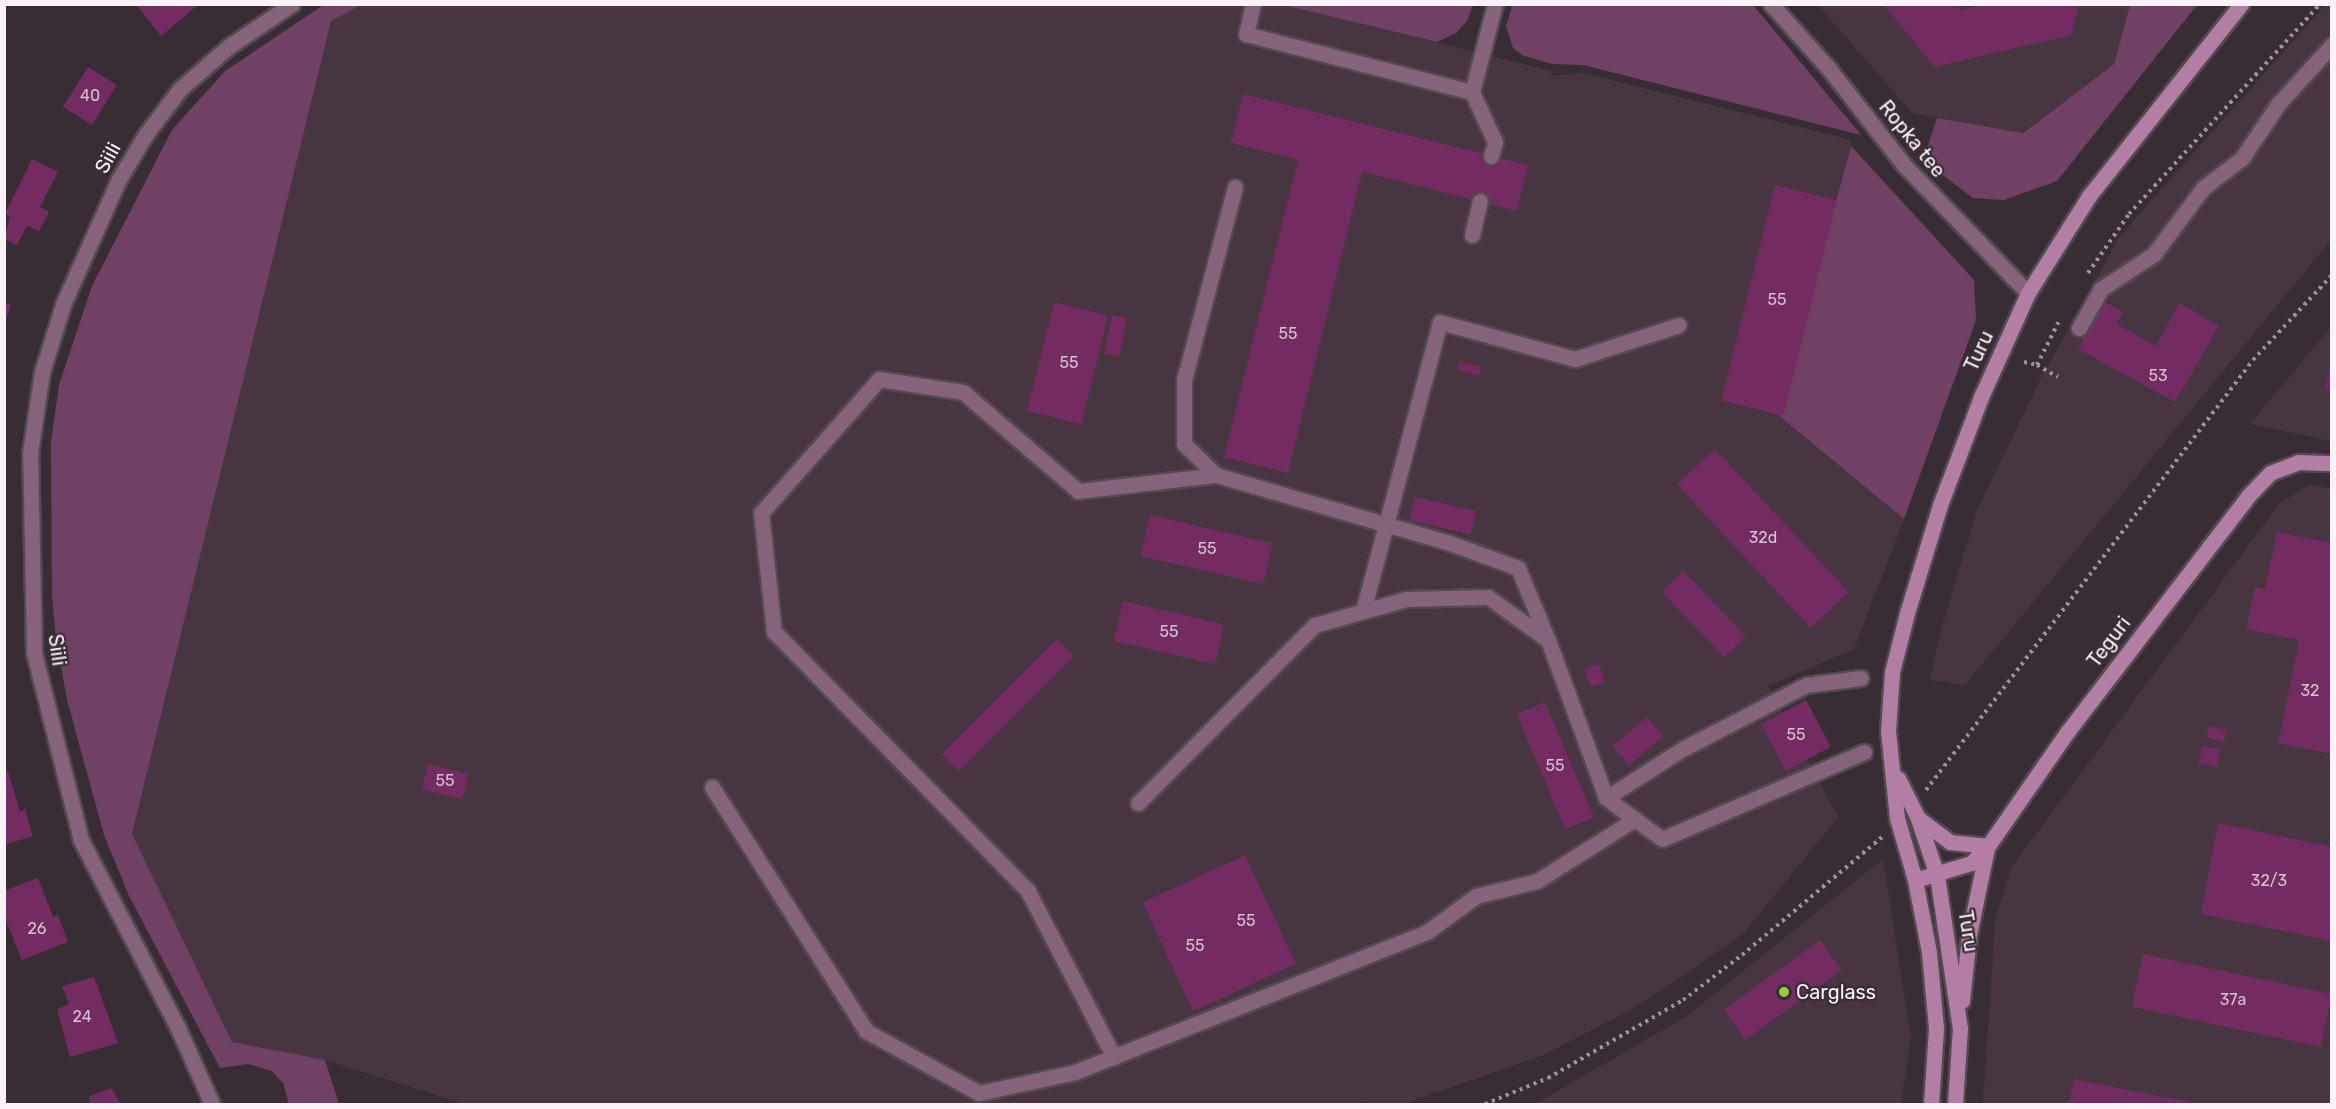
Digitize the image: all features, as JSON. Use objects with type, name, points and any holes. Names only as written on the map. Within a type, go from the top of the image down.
[{"type":"main road","name":"Turu","points":[[1931,1104],[1936,1028],[1929,952],[1915,880],[1898,821],[1895,773],[1888,731],[1892,672],[1907,614],[1940,505],[1980,397],[2028,293],[2089,196],[2241,4]]},
{"type":"main road","name":"Teguri","points":[[1915,880],[1971,863],[1988,846],[2068,731],[2248,495],[2270,473],[2298,462],[2331,463]]},
{"type":"main road","name":"Turu","points":[[1895,773],[1915,812],[1937,875],[1960,1028],[1955,1104]]},
{"type":"main road","points":[[1915,812],[1950,842],[1988,846],[1969,935],[1960,1028]]},
{"type":"street","name":"Siili","points":[[212,1104],[178,1028],[81,840],[34,653],[30,453],[42,372],[64,302],[119,179],[146,134],[180,89],[228,46],[292,4]]},
{"type":"street","points":[[1253,4],[1246,34],[1472,92]]},
{"type":"street","points":[[1491,156],[1495,142],[1472,92],[1496,4]]},
{"type":"street","name":"Ropka tee","points":[[1771,4],[1830,70],[1924,188],[2028,293]]},
{"type":"street","points":[[2079,328],[2102,289],[2154,254],[2203,188],[2242,158],[2279,103],[2331,45]]},
{"type":"street","points":[[1216,475],[1184,444],[1184,380],[1234,187]]},
{"type":"street","points":[[1472,235],[1480,201]]},
{"type":"street","points":[[1363,611],[1440,322],[1575,359],[1679,325]]},
{"type":"street","points":[[1114,1057],[1028,891],[774,632],[761,513],[879,379],[963,392],[1078,490],[1216,475],[1386,524],[1518,568],[1548,640],[1606,798],[1662,839],[1864,752]]},
{"type":"street","points":[[1138,802],[1315,625],[1406,598],[1488,597],[1548,640]]},
{"type":"street","points":[[1606,798],[1684,748],[1806,685],[1861,678]]},
{"type":"street","points":[[712,788],[866,1031],[979,1093],[1075,1072],[1427,932],[1476,896],[1537,881],[1635,819]]},
{"type":"path","points":[[2085,278],[2129,214],[2320,4]]},
{"type":"path","points":[[1915,812],[2253,360],[2331,275]]},
{"type":"path","points":[[2037,365],[2063,315]]},
{"type":"path","points":[[2024,362],[2037,365],[2058,377]]},
{"type":"path","points":[[1485,1104],[1548,1078],[1683,1000],[1797,910],[1898,821]]},
{"type":"shaded area","points":[[325,4],[361,5],[331,21],[132,834],[232,1042],[325,1060],[339,1104],[289,1104],[283,1083],[272,1071],[248,1064],[220,1068],[129,896],[104,835],[67,700],[56,637],[52,597],[51,442],[59,385],[92,286],[172,130],[225,71]]},
{"type":"shaded area","points":[[1473,4],[1467,21],[1456,33],[1437,42],[1283,5]]},
{"type":"shaded area","points":[[1513,4],[1753,5],[1861,135],[1583,65],[1552,64],[1524,56],[1513,48],[1506,26]]},
{"type":"shaded area","points":[[361,5],[1283,5],[1552,71],[1551,76],[1583,73],[1852,140],[1778,415],[1904,519],[1854,649],[1768,686],[1838,817],[1744,933],[1687,973],[1630,1010],[1544,1055],[1403,1104],[1366,1104],[1363,1101],[1353,1104],[465,1104],[325,1060],[232,1042],[132,835],[331,21]]},
{"type":"shaded area","points":[[1818,5],[2130,5],[2114,64],[2022,133],[1912,113]]},
{"type":"shaded area","points":[[2130,5],[2197,5],[2057,181],[2004,200],[1973,198],[1923,160],[1937,118],[2023,133],[2114,64]]},
{"type":"shaded area","points":[[2325,5],[2331,5],[2331,240],[1965,685],[1930,680],[1940,634],[1977,510],[2040,380],[2120,236]]},
{"type":"shaded area","points":[[1851,146],[1974,280],[1976,320],[1904,519],[1778,415]]},
{"type":"shaded area","points":[[2331,327],[2331,441],[2250,424]]},
{"type":"shaded area","points":[[2310,484],[2331,489],[2331,1104],[1983,1104],[1995,920],[2011,868],[2279,504]]},
{"type":"shaded area","points":[[1883,859],[1911,1037],[1901,1104],[1535,1104],[1687,1016]]},
{"type":"building","points":[[136,4],[199,4],[161,36]]},
{"type":"building","points":[[1883,4],[1956,4],[1960,10],[1986,4],[2079,4],[2071,35],[1935,67]]},
{"type":"building","points":[[88,67],[117,85],[92,125],[63,107]]},
{"type":"building","points":[[1243,94],[1528,165],[1517,211],[1362,172],[1288,473],[1224,457],[1298,160],[1231,143]]},
{"type":"building","points":[[32,159],[58,172],[40,207],[49,212],[39,231],[27,226],[17,245],[4,239],[10,217],[5,214]]},
{"type":"building","points":[[1775,185],[1837,200],[1783,416],[1721,400]]},
{"type":"building","points":[[2104,301],[2123,312],[2116,324],[2156,346],[2179,303],[2219,326],[2175,402],[2078,349]]},
{"type":"building","points":[[1054,302],[1108,316],[1081,424],[1027,411]]},
{"type":"building","points":[[4,303],[11,305],[5,321],[4,321]]},
{"type":"building","points":[[1112,315],[1127,318],[1119,357],[1104,354]]},
{"type":"building","points":[[1460,361],[1481,367],[1479,376],[1458,370]]},
{"type":"building","points":[[2332,366],[2332,391],[2325,389]]},
{"type":"building","points":[[1715,449],[1849,592],[1811,628],[1677,484]]},
{"type":"building","points":[[1415,497],[1476,511],[1471,535],[1410,520]]},
{"type":"building","points":[[1150,515],[1273,543],[1263,584],[1141,556]]},
{"type":"building","points":[[2277,532],[2332,543],[2332,754],[2278,743],[2299,640],[2246,629],[2255,587],[2265,589]]},
{"type":"building","points":[[1683,571],[1746,636],[1725,657],[1661,592]]},
{"type":"building","points":[[1123,601],[1224,624],[1215,664],[1114,641]]},
{"type":"building","points":[[1057,639],[1074,656],[959,771],[942,754]]},
{"type":"building","points":[[1599,664],[1605,682],[1591,687],[1585,669]]},
{"type":"building","points":[[1806,700],[1831,747],[1786,771],[1761,724]]},
{"type":"building","points":[[1545,702],[1594,817],[1565,829],[1516,714]]},
{"type":"building","points":[[1647,717],[1663,736],[1629,765],[1613,746]]},
{"type":"building","points":[[2209,726],[2227,730],[2224,742],[2206,738]]},
{"type":"building","points":[[2202,746],[2220,749],[2217,767],[2199,764]]},
{"type":"building","points":[[428,764],[469,774],[462,799],[422,789]]},
{"type":"building","points":[[8,771],[20,812],[25,809],[33,836],[4,845],[4,772]]},
{"type":"building","points":[[2218,823],[2332,847],[2332,941],[2201,914]]},
{"type":"building","points":[[1245,855],[1296,964],[1193,1012],[1143,903]]},
{"type":"building","points":[[38,878],[53,917],[58,915],[68,942],[22,960],[4,915],[4,891]]},
{"type":"building","name":"Carglass","points":[[1820,940],[1842,970],[1745,1040],[1724,1010]]},
{"type":"building","points":[[2143,954],[2332,994],[2321,1047],[2132,1007]]},
{"type":"building","points":[[94,977],[118,1043],[70,1057],[57,1009],[69,1004],[62,986]]},
{"type":"building","points":[[2074,1079],[2193,1103],[2069,1104]]},
{"type":"building","points":[[112,1088],[120,1104],[90,1104],[89,1096]]},
{"type":"place","name":"Carglass","points":[[1784,992]]}]
